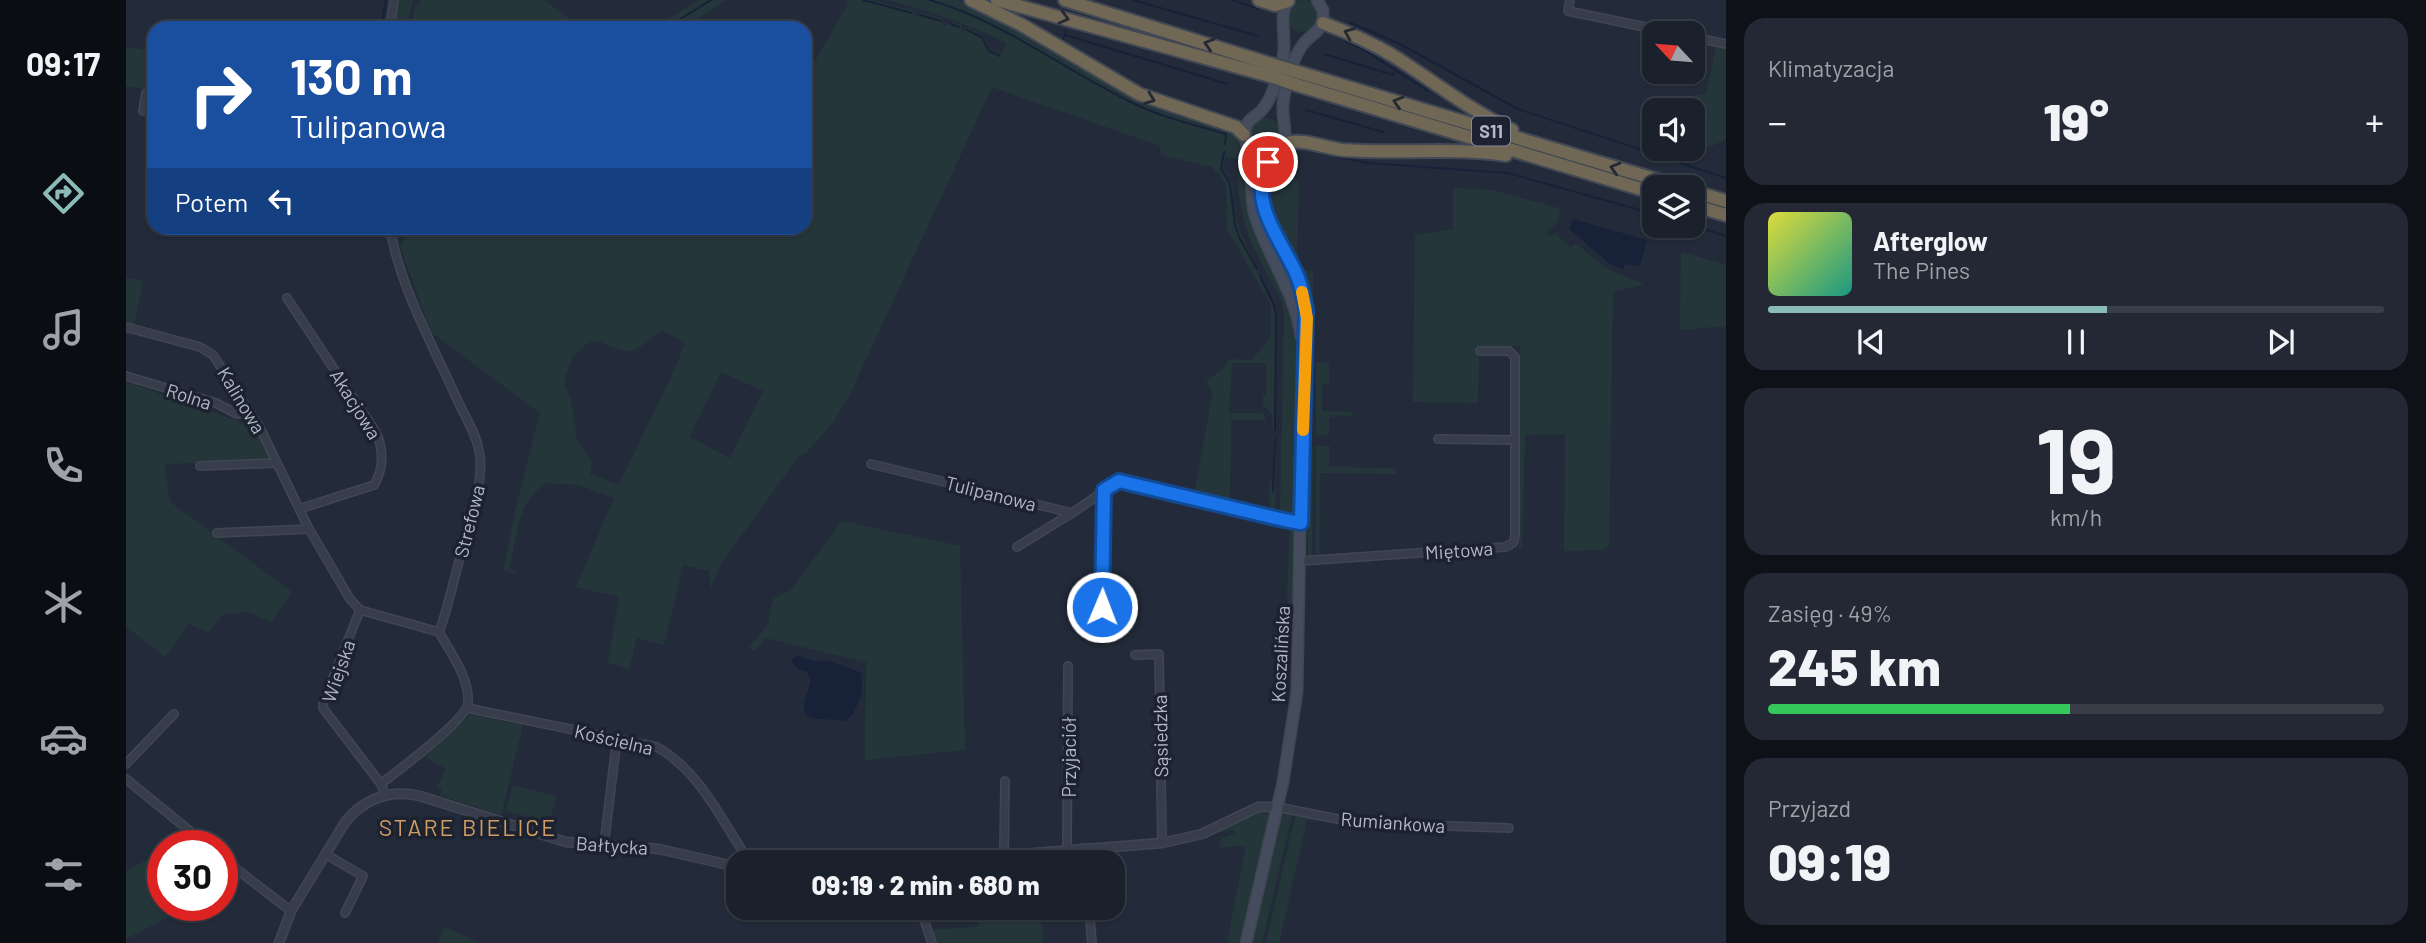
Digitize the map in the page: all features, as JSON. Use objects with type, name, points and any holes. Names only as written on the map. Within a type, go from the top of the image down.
[{"type":"highway","points":[[971,0],[1022,25],[1139,94],[1236,127],[1246,140]]},
{"type":"highway","name":"S11","points":[[997,0],[1272,71],[1555,157],[1642,190]]},
{"type":"highway","name":"S11","points":[[1065,0],[1272,71]]},
{"type":"highway","points":[[1259,0],[1275,5],[1289,1]]},
{"type":"highway","points":[[1323,23],[1363,39],[1555,157]]},
{"type":"highway","points":[[1284,144],[1297,142],[1358,151],[1495,153],[1555,157]]},
{"type":"highway","name":"S11","points":[[1555,157],[1642,178]]},
{"type":"highway","points":[[1705,195],[1726,201]]},
{"type":"highway","points":[[1705,209],[1726,215]]},
{"type":"main road","points":[[1289,1],[1282,15],[1286,39],[1284,53],[1272,92],[1263,109],[1248,123],[1246,140],[1261,155],[1274,154],[1284,144],[1286,134],[1283,103],[1295,61],[1301,47],[1323,23],[1324,13],[1317,1]]},
{"type":"main road","name":"Koszalińska","points":[[1246,140],[1251,158],[1253,207],[1259,229],[1296,310],[1303,361]]},
{"type":"main road","name":"Koszalińska","points":[[1246,943],[1277,807],[1297,692],[1303,361],[1307,318],[1300,284],[1272,230],[1262,193],[1264,172],[1274,154]]},
{"type":"street","points":[[391,21],[394,0]]},
{"type":"street","points":[[1570,0],[1568,11],[1642,26]]},
{"type":"street","points":[[1705,40],[1726,44]]},
{"type":"street","points":[[143,111],[147,93]]},
{"type":"street","name":"Strefowa","points":[[392,235],[404,276],[473,433],[481,461],[468,528],[439,632]]},
{"type":"street","name":"Akacjowa","points":[[287,298],[375,431],[383,450],[378,480],[374,485],[299,509]]},
{"type":"street","name":"Kalinowa","points":[[126,327],[200,347],[218,361],[251,413],[309,529],[350,599],[360,610]]},
{"type":"street","name":"Miętowa","points":[[1301,562],[1505,547],[1513,543],[1516,357],[1509,351],[1480,351]]},
{"type":"street","name":"Rolna","points":[[126,376],[216,403],[237,414],[251,413]]},
{"type":"street","points":[[1438,439],[1515,440]]},
{"type":"street","points":[[200,466],[277,463]]},
{"type":"street","name":"Tulipanowa","points":[[871,464],[1072,513]]},
{"type":"street","points":[[1017,547],[1119,481],[1301,523]]},
{"type":"street","points":[[1102,607],[1104,490]]},
{"type":"street","points":[[217,533],[309,529]]},
{"type":"street","points":[[360,610],[439,632],[459,669],[467,692],[467,708],[464,714],[381,784]]},
{"type":"street","name":"Wiejska","points":[[360,610],[323,703],[326,712],[381,784],[385,795]]},
{"type":"street","name":"Sąsiedzka","points":[[1135,655],[1159,654],[1162,843]]},
{"type":"street","name":"Przyjaciół","points":[[1067,849],[1068,666]]},
{"type":"street","name":"Kościelna","points":[[467,708],[657,747],[672,755],[686,768],[742,850]]},
{"type":"street","points":[[126,764],[174,714]]},
{"type":"street","points":[[604,845],[617,738]]},
{"type":"street","points":[[126,779],[189,830]]},
{"type":"street","points":[[1004,850],[1005,781]]},
{"type":"street","name":"Bałtycka","points":[[385,795],[412,794],[566,842],[659,849],[726,864]]},
{"type":"street","points":[[279,943],[290,911],[352,813],[385,795]]},
{"type":"street","points":[[1054,850],[1162,843],[1202,834],[1258,807],[1277,807]]},
{"type":"street","name":"Rumiankowa","points":[[1277,807],[1357,823],[1509,828]]},
{"type":"street","points":[[325,854],[363,876],[345,913]]},
{"type":"street","points":[[238,870],[290,911]]},
{"type":"street","points":[[924,920],[932,943]]},
{"type":"street","points":[[1089,920],[1092,943]]},
{"type":"shaded area","points":[[397,0],[413,0],[408,21],[394,21]]},
{"type":"shaded area","points":[[420,0],[544,0],[572,21],[412,21],[415,6],[422,3]]},
{"type":"shaded area","points":[[699,0],[727,0],[694,21],[664,21]]},
{"type":"shaded area","points":[[846,0],[872,0],[914,11],[915,17],[921,13],[942,19],[943,25],[946,26],[953,22],[961,25],[962,32],[969,28],[984,36],[990,49],[1001,54],[1006,43],[948,18],[887,0],[957,0],[990,13],[1149,105],[1235,134],[1244,159],[1245,197],[1253,229],[1284,292],[1297,328],[1295,514],[1291,518],[1280,514],[1284,311],[1279,295],[1247,231],[1238,189],[1239,158],[1225,156],[1223,169],[1232,184],[1234,210],[1241,235],[1277,312],[1276,431],[1273,432],[1272,414],[1263,405],[1263,395],[1266,395],[1266,363],[1232,363],[1229,413],[1262,413],[1267,420],[1231,420],[1230,500],[1236,501],[1233,505],[1194,496],[1213,392],[1206,382],[1226,366],[1229,359],[1252,360],[1271,336],[1271,305],[1227,229],[1226,183],[1212,167],[1161,155],[1160,146],[992,87],[849,396],[833,423],[807,452],[799,456],[720,565],[711,589],[709,571],[683,565],[664,645],[637,638],[629,669],[608,663],[619,597],[576,587],[614,498],[578,485],[546,483],[529,500],[519,521],[510,568],[519,574],[503,570],[540,413],[431,332],[400,246],[408,235],[812,235],[812,66],[848,2]],"holes":[[[662,330],[685,343],[619,485],[590,474],[592,462],[577,440],[572,405],[564,381],[572,358],[591,340],[629,351]],[[721,372],[763,391],[730,458],[689,437]]]},
{"type":"shaded area","points":[[1303,0],[1314,5],[1319,16],[1314,27],[1303,32],[1292,27],[1287,16],[1292,5]]},
{"type":"shaded area","points":[[126,47],[147,50],[147,89],[126,86]]},
{"type":"shaded area","points":[[1716,47],[1726,49],[1726,139],[1710,147],[1705,144],[1705,98],[1683,98],[1706,94]]},
{"type":"shaded area","points":[[1265,118],[1276,123],[1281,134],[1276,145],[1265,150],[1254,145],[1249,134],[1254,123]]},
{"type":"shaded area","points":[[1279,158],[1299,181],[1297,261],[1301,269],[1313,272],[1313,358],[1309,357],[1310,322],[1306,302],[1270,211],[1267,192],[1269,175]]},
{"type":"shaded area","points":[[1255,159],[1264,161],[1260,171],[1263,218],[1295,277],[1303,320],[1260,218],[1255,198]]},
{"type":"shaded area","points":[[1453,188],[1492,190],[1558,208],[1560,212],[1556,224],[1546,232],[1549,237],[1556,234],[1571,248],[1575,243],[1609,270],[1644,284],[1613,292],[1609,547],[1600,550],[1564,551],[1565,434],[1525,435],[1522,549],[1519,550],[1520,346],[1479,346],[1478,403],[1413,402],[1415,235],[1453,229]]},
{"type":"shaded area","points":[[1681,252],[1726,265],[1726,326],[1680,330]]},
{"type":"shaded area","points":[[126,278],[143,280],[134,325],[126,322]]},
{"type":"shaded area","points":[[1316,362],[1329,363],[1329,384],[1322,384],[1322,411],[1397,413],[1353,412],[1350,417],[1335,415],[1329,417],[1329,435],[1316,436]]},
{"type":"shaded area","points":[[126,382],[255,427],[271,461],[164,464],[170,502],[292,592],[271,622],[247,611],[223,615],[208,632],[189,624],[165,657],[126,626]]},
{"type":"shaded area","points":[[1273,437],[1276,438],[1275,508],[1270,514],[1267,513],[1270,510]]},
{"type":"shaded area","points":[[1313,445],[1312,557],[1308,556],[1308,448]]},
{"type":"shaded area","points":[[1316,445],[1333,447],[1329,448],[1329,467],[1397,468],[1396,474],[1320,473],[1319,557],[1316,557]]},
{"type":"shaded area","points":[[842,521],[960,546],[965,750],[865,760],[866,662],[765,638],[755,651],[749,648],[769,623],[774,598],[790,591]]},
{"type":"shaded area","points":[[1290,525],[1296,532],[1294,646],[1288,602]]},
{"type":"shaded area","points":[[471,715],[523,725],[501,815],[440,795],[442,789],[437,786],[446,769],[425,757]]},
{"type":"shaded area","points":[[513,785],[556,796],[550,822],[506,811]]},
{"type":"shaded area","points":[[1261,812],[1268,815],[1269,822],[1240,943],[1227,943],[1246,846],[1220,847],[1221,838],[1235,834],[1234,830],[1219,833],[1252,813]]},
{"type":"shaded area","points":[[1284,812],[1291,812],[1292,815],[1262,943],[1251,943],[1280,819]]},
{"type":"shaded area","points":[[1296,813],[1354,825],[1307,820],[1279,943],[1266,943]]},
{"type":"shaded area","points":[[147,860],[147,921],[161,921],[126,939],[126,871]]},
{"type":"shaded area","points":[[978,920],[1042,920],[1043,943],[935,943],[931,930],[978,927]]},
{"type":"shaded area","points":[[445,927],[480,943],[438,943]]},
{"type":"water","points":[[1573,219],[1647,240],[1640,266],[1625,264],[1623,269],[1611,265],[1569,229]]},
{"type":"water","points":[[797,656],[817,662],[828,661],[860,672],[860,699],[846,721],[812,718],[805,714],[804,704],[811,679],[806,671],[799,670],[791,662]]},
{"type":"waterway","points":[[382,21],[386,0]]},
{"type":"waterway","points":[[677,21],[711,0]]},
{"type":"waterway","points":[[863,0],[912,13]]},
{"type":"waterway","points":[[930,0],[984,21],[1146,109],[1226,134],[1225,144]]},
{"type":"waterway","points":[[1133,0],[1258,36]]},
{"type":"waterway","points":[[1231,0],[1260,9]]},
{"type":"waterway","points":[[920,15],[941,21]]},
{"type":"waterway","points":[[1351,23],[1398,43],[1518,109],[1726,178]]},
{"type":"waterway","points":[[951,24],[959,27]]},
{"type":"waterway","points":[[967,30],[982,37],[989,51],[1000,56]]},
{"type":"waterway","points":[[1063,39],[1066,31]]},
{"type":"waterway","points":[[1065,35],[1228,84]]},
{"type":"waterway","points":[[1342,39],[1428,91]]},
{"type":"waterway","points":[[1324,54],[1393,75],[1394,72]]},
{"type":"waterway","points":[[1306,110],[1383,132]]},
{"type":"waterway","points":[[1224,152],[1221,169],[1230,184],[1235,225],[1257,269]]},
{"type":"waterway","points":[[1335,156],[1367,163],[1508,173],[1642,211]]},
{"type":"waterway","points":[[1705,229],[1726,236]]},
{"type":"waterway","points":[[1260,276],[1276,314],[1275,430]]},
{"type":"waterway","points":[[1273,491],[1275,439]]},
{"type":"slow traffic","points":[[1302,292],[1307,318],[1303,361],[1303,430]]},
{"type":"district","name":"STARE BIELICE","points":[[468,827]]},
{"type":"route","points":[[1102,607],[1104,490],[1113,483],[1119,481],[1301,523],[1303,361],[1307,318],[1298,278],[1272,230],[1264,206],[1261,186],[1268,162]]}]
